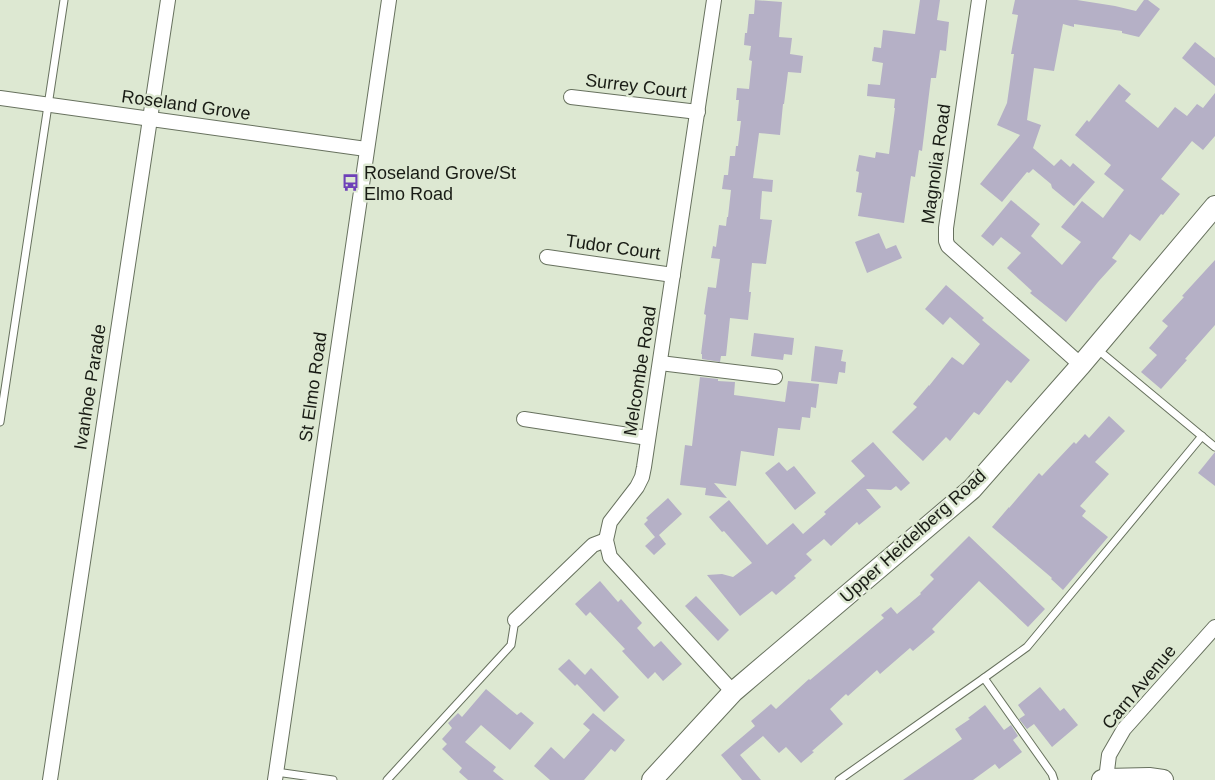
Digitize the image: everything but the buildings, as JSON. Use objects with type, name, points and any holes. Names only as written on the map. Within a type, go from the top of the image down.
[{"type":"main road","name":"Upper Heidelberg Road","points":[[652,780],[733,692],[972,489],[1081,365],[1215,206]]},
{"type":"main road","points":[[1104,779],[1149,778],[1163,780]]},
{"type":"street","name":"Ivanhoe Parade","points":[[50,780],[168,0]]},
{"type":"street","name":"St Elmo Road","points":[[275,776],[389,0]]},
{"type":"street","name":"Melcombe Road","points":[[606,540],[610,522],[637,488],[642,477],[714,0]]},
{"type":"street","name":"Magnolia Road","points":[[979,0],[946,228],[946,241],[948,246],[1081,365]]},
{"type":"street","name":"Surrey Court","points":[[571,97],[698,112]]},
{"type":"street","name":"Roseland Grove","points":[[0,98],[366,149]]},
{"type":"street","name":"Tudor Court","points":[[547,258],[673,275]]},
{"type":"street","points":[[660,362],[775,377]]},
{"type":"street","points":[[524,419],[648,438]]},
{"type":"street","points":[[515,620],[593,545],[606,540],[610,557],[733,692]]},
{"type":"street","name":"Carn Avenue","points":[[1104,779],[1109,754],[1124,729],[1215,626]]},
{"type":"lane","points":[[0,422],[64,0]]},
{"type":"lane","points":[[1095,347],[1215,447]]},
{"type":"lane","points":[[839,780],[1027,648],[1202,436]]},
{"type":"lane","points":[[387,780],[511,645],[515,620]]},
{"type":"lane","points":[[984,678],[1052,774],[1054,780]]},
{"type":"lane","points":[[275,776],[333,780]]},
{"type":"place","name":"Roseland Grove/St Elmo Road","points":[[350,183]]}]
